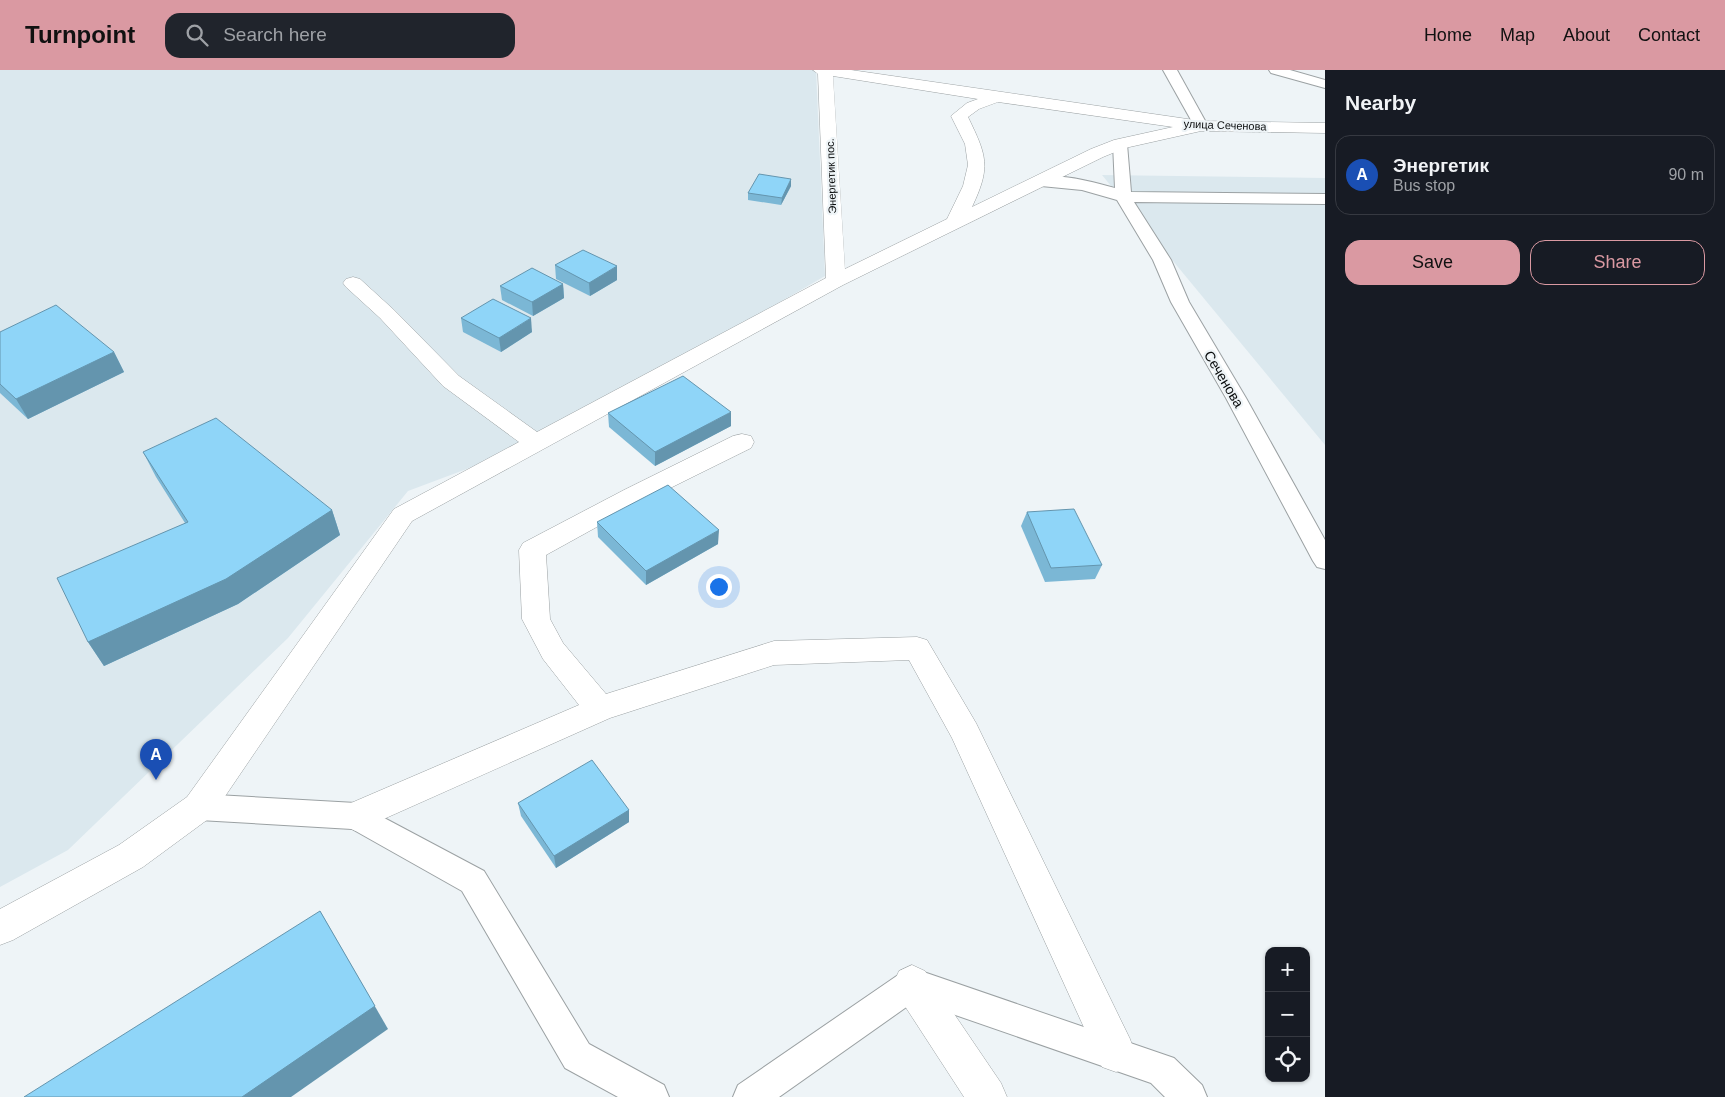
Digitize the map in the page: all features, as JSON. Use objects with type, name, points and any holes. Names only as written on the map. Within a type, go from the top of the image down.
[{"type":"street","name":"улица Сеченова","points":[[823,70],[996,98],[1201,126],[1325,128]]},
{"type":"street","name":"Энергетик пос.","points":[[823,70],[836,280]]},
{"type":"street","name":"улица Сеченова","points":[[902,84],[948,110],[973,106],[996,98]]},
{"type":"street","points":[[948,110],[974,145],[977,164],[972,188],[954,224]]},
{"type":"street","name":"улица Сеченова","points":[[1096,112],[1123,125],[1124,132],[1120,144]]},
{"type":"street","points":[[0,928],[131,856],[199,807],[403,515],[836,280],[1004,200],[1097,153],[1120,144],[1201,126]]},
{"type":"street","points":[[972,188],[980,196],[1004,200]]},
{"type":"street","points":[[353,283],[387,314],[451,380],[536,443]]},
{"type":"street","points":[[600,709],[553,651],[536,619],[532,550],[633,496],[742,442]]},
{"type":"street","points":[[356,816],[600,709],[774,653],[917,648],[965,732],[1116,1053]]},
{"type":"street","points":[[912,984],[987,1097]]},
{"type":"lane","points":[[1170,70],[1201,126]]},
{"type":"lane","points":[[1276,70],[1325,84]]},
{"type":"lane","points":[[1120,144],[1122,197]]},
{"type":"lane","points":[[1041,181],[1088,184],[1122,197],[1325,199]]},
{"type":"lane","name":"Сеченова","points":[[1122,197],[1162,260],[1184,310],[1236,398],[1325,561]]},
{"type":"lane","points":[[199,807],[356,816],[473,881],[577,1056],[652,1097]]},
{"type":"lane","points":[[750,1097],[912,984],[1162,1070],[1190,1097]]},
{"type":"shaded area","points":[[0,70],[816,70],[825,276],[536,443],[408,491],[288,638],[68,850],[0,887]]},
{"type":"shaded area","points":[[1102,175],[1325,178],[1325,445]]},
{"type":"building","points":[[759,174],[791,179],[782,198],[748,193]]},
{"type":"building","points":[[583,250],[617,266],[589,283],[555,265]]},
{"type":"building","points":[[532,268],[563,284],[532,302],[500,286]]},
{"type":"building","points":[[493,299],[531,318],[499,338],[461,318]]},
{"type":"building","points":[[56,305],[114,352],[16,399],[0,384],[0,332]]},
{"type":"building","points":[[683,376],[731,412],[655,452],[608,413]]},
{"type":"building","points":[[216,418],[332,510],[226,579],[88,642],[57,578],[188,522],[143,452]]},
{"type":"building","points":[[668,485],[719,530],[646,571],[597,522]]},
{"type":"building","points":[[1074,509],[1102,565],[1051,568],[1027,512]]},
{"type":"building","points":[[592,760],[629,810],[554,856],[518,803]]},
{"type":"building","points":[[320,911],[375,1006],[242,1097],[24,1097]]},
{"type":"place","name":"Энергетик","points":[[156,780]]}]
